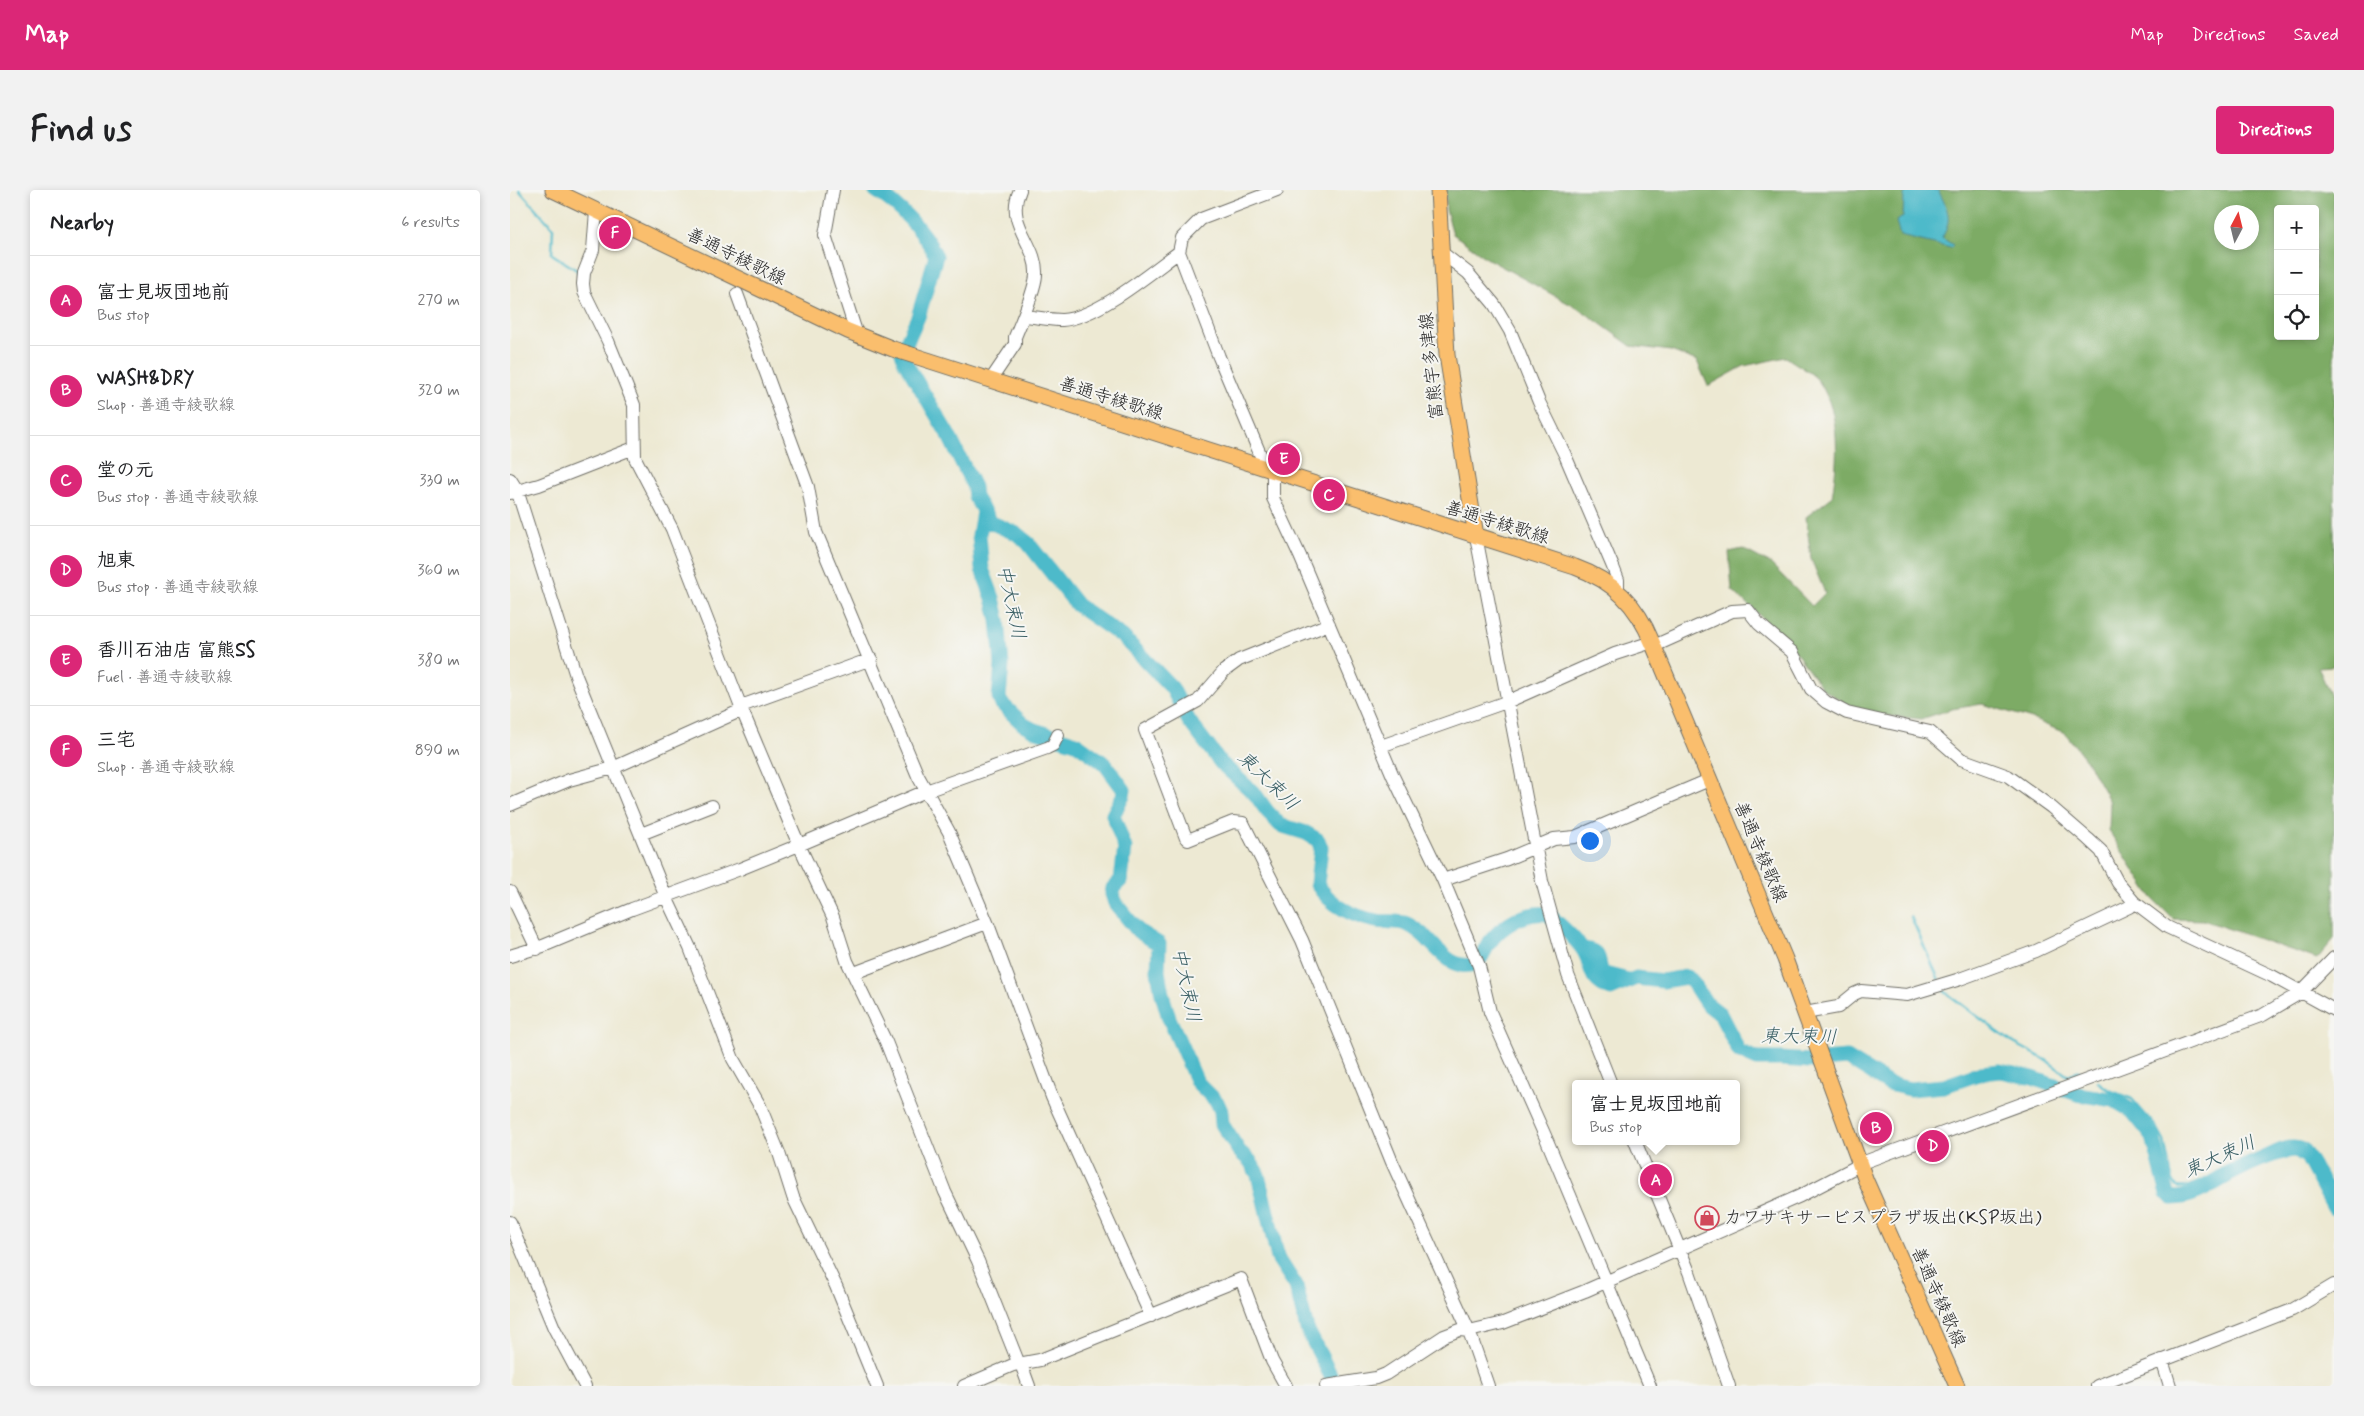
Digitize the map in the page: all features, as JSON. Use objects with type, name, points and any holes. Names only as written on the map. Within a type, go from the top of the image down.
[{"type":"main road","name":"善通寺綾歌線","points":[[553,190],[857,335],[893,349],[1596,574],[1618,592],[1632,605],[1653,644],[1805,1013],[1859,1165],[1957,1386]]},
{"type":"main road","name":"富熊宇多津線","points":[[1438,190],[1447,355],[1476,536]]},
{"type":"street","points":[[833,190],[825,235],[857,335]]},
{"type":"street","points":[[990,381],[1015,344],[1015,337],[1024,316],[1036,275],[1035,264],[1016,216],[1015,205],[1020,190]]},
{"type":"street","points":[[1277,190],[1201,219],[1182,238],[1178,252],[1219,357],[1270,469],[1273,498],[1381,746],[1443,880],[1476,960],[1490,1012],[1538,1120],[1605,1282],[1639,1356],[1650,1386]]},
{"type":"street","points":[[596,211],[593,250],[584,273],[584,292],[608,341],[634,405],[632,449],[672,529],[743,706],[821,888],[847,960],[856,972],[886,1042],[945,1192],[978,1261],[1029,1386]]},
{"type":"street","points":[[1024,316],[1062,320],[1079,317],[1132,286],[1178,252]]},
{"type":"street","points":[[1441,252],[1468,273],[1494,304],[1510,331],[1535,393],[1565,455],[1613,567],[1618,580],[1618,592]]},
{"type":"street","points":[[737,294],[808,488],[816,532],[926,791],[949,832],[987,923],[1052,1097],[1150,1316]]},
{"type":"street","points":[[632,449],[539,485],[512,488],[576,676],[613,768],[666,897],[690,948],[733,1059],[760,1106],[779,1153],[793,1197],[836,1286],[877,1386]]},
{"type":"street","points":[[1476,536],[1535,846],[1549,907],[1568,975],[1609,1080]]},
{"type":"street","points":[[1381,746],[1508,701],[1615,654],[1653,644],[1732,611],[1748,610],[1759,624],[1792,652],[1811,689],[1826,702],[1847,713],[1930,732],[1961,759],[2008,776],[2051,807],[2101,852],[2118,883],[2134,902],[2181,935],[2272,976],[2334,1010]]},
{"type":"street","points":[[1329,624],[1239,660],[1224,671],[1198,701],[1145,730],[1188,840],[1233,822],[1243,823],[1302,940],[1392,1162],[1469,1330],[1488,1386]]},
{"type":"street","points":[[510,805],[569,780],[613,768],[743,706],[871,659]]},
{"type":"street","points":[[510,956],[537,948],[666,897],[926,791],[1047,748],[1058,737]]},
{"type":"street","points":[[1443,880],[1507,859],[1554,839],[1574,837],[1709,780]]},
{"type":"street","points":[[641,834],[686,821],[712,806]]},
{"type":"street","points":[[510,892],[537,948]]},
{"type":"street","points":[[1805,1013],[1838,1007],[1854,994],[1861,991],[1907,995],[1941,984],[2036,951],[2134,902]]},
{"type":"street","points":[[856,972],[987,923]]},
{"type":"street","points":[[1334,1385],[1386,1374],[1444,1336],[1460,1330],[1502,1323],[1605,1282],[1800,1196],[1859,1165],[2048,1093],[2263,1015],[2300,993],[2334,958]]},
{"type":"street","points":[[1636,1145],[1689,1272],[1729,1386]]},
{"type":"street","points":[[510,1222],[554,1328],[585,1386]]},
{"type":"street","points":[[964,1386],[1013,1364],[1040,1360],[1240,1279],[1272,1361],[1286,1386]]},
{"type":"street","points":[[2097,1386],[2292,1310],[2334,1285]]},
{"type":"street","points":[[2162,1360],[2170,1386]]},
{"type":"green space","points":[[1446,190],[2334,190],[2334,666],[2318,667],[2334,703],[2334,939],[2317,959],[2203,920],[2173,919],[2152,898],[2109,831],[2110,802],[2087,761],[2065,733],[2032,719],[1982,704],[1952,709],[1921,719],[1860,713],[1823,689],[1788,642],[1732,590],[1729,552],[1743,549],[1771,564],[1812,606],[1825,593],[1811,559],[1806,517],[1832,497],[1836,468],[1836,438],[1832,410],[1827,396],[1817,379],[1786,357],[1744,366],[1708,386],[1697,361],[1671,351],[1631,346],[1584,312],[1488,259],[1453,234],[1446,210]]},
{"type":"water","points":[[1907,190],[1938,190],[1948,214],[1947,225],[1942,238],[1953,245],[1951,248],[1900,236],[1896,221],[1903,217],[1904,195]]},
{"type":"waterway","points":[[519,190],[553,228],[552,254],[578,271],[578,274]]},
{"type":"waterway","name":"東大束川","points":[[875,190],[910,219],[925,237],[936,256],[918,317],[902,352],[905,362],[949,436],[974,487],[975,497],[990,522],[1017,534],[1028,543],[1077,605],[1123,637],[1172,688],[1189,721],[1221,763],[1255,794],[1280,825],[1306,833],[1318,840],[1321,848],[1317,884],[1335,904],[1351,913],[1368,919],[1407,924],[1423,935],[1449,960],[1467,966],[1479,960],[1494,936],[1508,925],[1523,917],[1548,914],[1581,947],[1597,981],[1611,989],[1636,978],[1663,981],[1686,977],[1691,980],[1706,1003],[1720,1014],[1739,1051],[1757,1059],[1810,1061],[1847,1058],[1889,1084],[1910,1089],[1944,1086],[1981,1073],[2000,1071],[2033,1078],[2077,1094],[2114,1100],[2132,1111],[2153,1137],[2168,1194],[2172,1198],[2180,1198],[2196,1193],[2265,1158],[2282,1152],[2297,1150],[2307,1157],[2334,1208]]},
{"type":"waterway","name":"中大束川","points":[[983,512],[979,535],[982,569],[993,598],[998,620],[1002,665],[999,697],[1001,703],[1023,724],[1034,730],[1076,743],[1105,764],[1124,790],[1123,796],[1113,815],[1125,848],[1121,880],[1113,888],[1112,894],[1115,903],[1138,931],[1159,944],[1158,971],[1169,1018],[1197,1082],[1217,1102],[1221,1111],[1222,1124],[1239,1151],[1250,1161],[1258,1175],[1278,1258],[1296,1286],[1307,1329],[1336,1386]]},
{"type":"waterway","points":[[1911,917],[1939,980]]},
{"type":"waterway","points":[[1583,949],[1596,954],[1601,973],[1628,980]]},
{"type":"waterway","points":[[1942,987],[1944,991],[2010,1041],[2046,1060],[2068,1076],[2079,1071],[2086,1076]]},
{"type":"waterway","points":[[2098,1082],[2109,1090],[2132,1099],[2157,1128],[2164,1141],[2172,1179],[2177,1187],[2190,1186],[2232,1164],[2249,1159],[2277,1145],[2299,1142],[2307,1145],[2334,1189]]},
{"type":"waterway","points":[[2303,1153],[2307,1145]]},
{"type":"place","name":"三宅","points":[[615,233]]},
{"type":"place","name":"香川石油店 富熊SS","points":[[1284,459]]},
{"type":"place","name":"堂の元","points":[[1329,495]]},
{"type":"place","name":"WASH&DRY","points":[[1876,1128]]},
{"type":"place","name":"旭東","points":[[1933,1146]]},
{"type":"place","name":"富士見坂団地前","points":[[1656,1180]]},
{"type":"place","name":"カワサキサービスプラザ坂出(KSP坂出)","points":[[1707,1218]]}]
